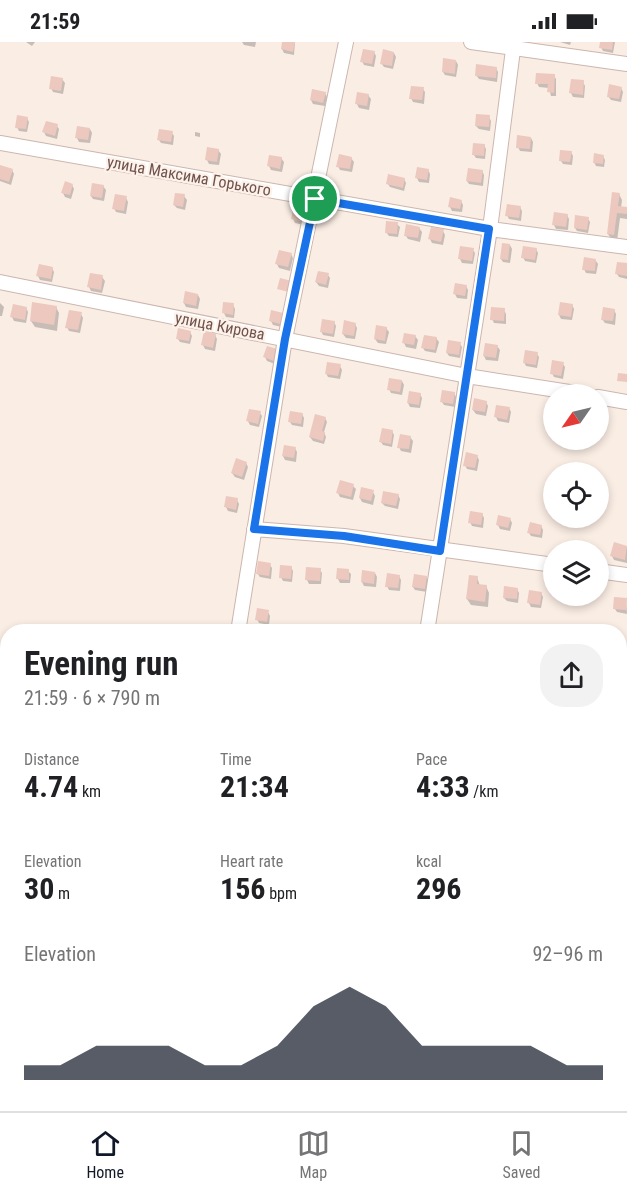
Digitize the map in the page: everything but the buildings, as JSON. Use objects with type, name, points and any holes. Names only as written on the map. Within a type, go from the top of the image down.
[{"type":"street","points":[[239,624],[285,339],[346,42]]},
{"type":"street","points":[[471,42],[513,45],[627,64]]},
{"type":"street","points":[[428,624],[489,229],[513,45]]},
{"type":"street","name":"улица Максима Горького","points":[[0,143],[489,229],[627,247]]},
{"type":"street","name":"улица Кирова","points":[[0,282],[467,376],[543,388]]},
{"type":"street","points":[[609,399],[627,402]]},
{"type":"street","points":[[254,529],[344,536],[543,564]]},
{"type":"street","points":[[609,573],[627,575]]},
{"type":"route","points":[[315,199],[489,229],[440,551],[344,536],[254,529],[285,339],[315,199]]}]
